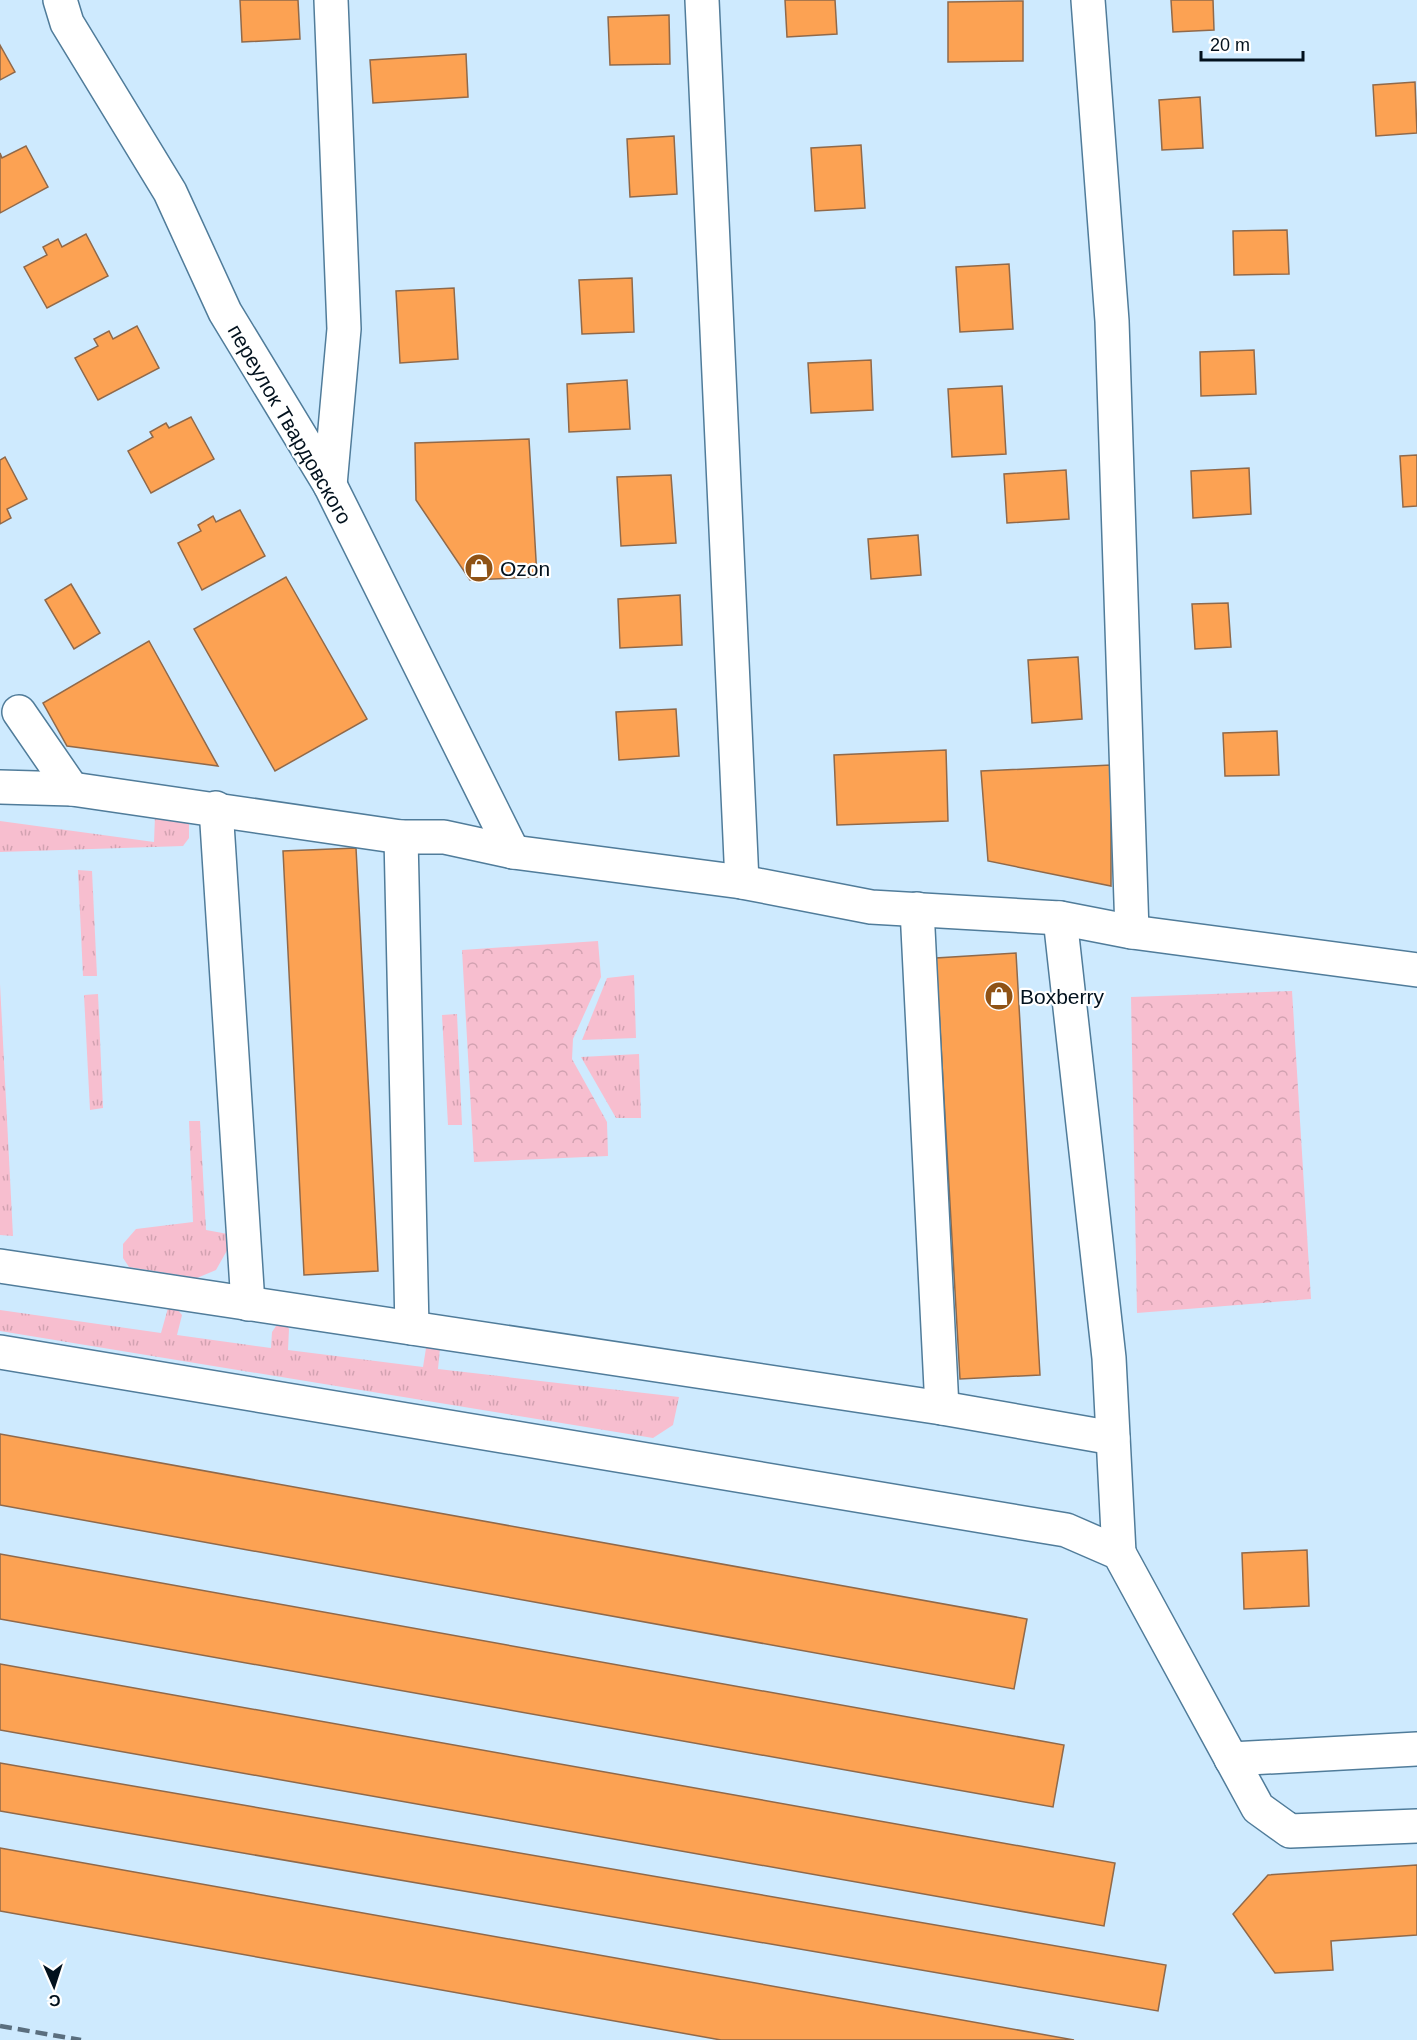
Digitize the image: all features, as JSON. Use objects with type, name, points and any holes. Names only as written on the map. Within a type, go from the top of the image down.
[{"type":"street","name":"переулок Твардовского","points":[[60,0],[67,23],[170,192],[225,312],[330,485],[513,852]]},
{"type":"street","points":[[330,485],[344,329],[331,0]]},
{"type":"street","points":[[702,0],[742,882]]},
{"type":"street","points":[[1088,0],[1112,321],[1132,932]]},
{"type":"street","points":[[19,712],[72,789]]},
{"type":"street","points":[[0,787],[72,789],[216,808],[401,837],[444,837],[513,852],[742,882],[872,908],[1060,918],[1132,932],[1417,970]]},
{"type":"street","points":[[216,808],[248,1304]]},
{"type":"street","points":[[401,837],[412,1328]]},
{"type":"street","points":[[917,909],[942,1408]]},
{"type":"street","points":[[1060,918],[1109,1358],[1119,1553],[1258,1808],[1290,1831],[1417,1826]]},
{"type":"street","points":[[0,1266],[942,1408],[1113,1438]]},
{"type":"street","points":[[0,1352],[1066,1530],[1119,1553]]},
{"type":"street","points":[[1231,1759],[1417,1749]]},
{"type":"green space","points":[[155,816],[189,823],[189,838],[183,846],[0,852],[0,821],[154,842]]},
{"type":"green space","points":[[78,870],[92,871],[97,976],[83,976]]},
{"type":"green space","points":[[598,941],[601,977],[573,1039],[572,1059],[607,1122],[608,1156],[474,1162],[462,950]]},
{"type":"green space","points":[[634,975],[636,1038],[582,1040],[607,978]]},
{"type":"green space","points":[[0,984],[13,1236],[0,1235]]},
{"type":"green space","points":[[1292,991],[1311,1299],[1137,1313],[1131,997]]},
{"type":"green space","points":[[98,994],[103,1108],[90,1110],[84,995]]},
{"type":"green space","points":[[457,1014],[462,1125],[448,1125],[442,1015]]},
{"type":"green space","points":[[639,1054],[641,1118],[616,1118],[581,1057]]},
{"type":"green space","points":[[189,1121],[200,1121],[206,1230],[228,1234],[234,1238],[216,1270],[197,1278],[129,1267],[123,1258],[123,1244],[136,1229],[193,1222]]},
{"type":"green space","points":[[168,1308],[177,1309],[182,1315],[177,1335],[271,1348],[272,1332],[278,1323],[285,1322],[289,1329],[288,1350],[423,1367],[427,1342],[440,1348],[438,1369],[679,1397],[673,1425],[653,1438],[0,1331],[0,1310],[161,1333]]},
{"type":"building","points":[[240,0],[298,0],[300,39],[242,42]]},
{"type":"building","points":[[785,0],[835,0],[837,34],[787,37]]},
{"type":"building","points":[[1171,0],[1213,0],[1214,30],[1173,32]]},
{"type":"building","points":[[1023,1],[1023,61],[948,62],[948,2]]},
{"type":"building","points":[[669,15],[670,64],[610,65],[608,17]]},
{"type":"building","points":[[0,45],[15,72],[0,80]]},
{"type":"building","points":[[466,54],[468,97],[373,103],[370,60]]},
{"type":"building","points":[[1415,82],[1417,133],[1376,136],[1373,85]]},
{"type":"building","points":[[1200,97],[1203,148],[1162,150],[1159,100]]},
{"type":"building","points":[[674,136],[677,194],[630,197],[627,139]]},
{"type":"building","points":[[861,145],[865,208],[815,211],[811,148]]},
{"type":"building","points":[[26,146],[48,187],[0,213],[0,153],[2,158]]},
{"type":"building","points":[[1287,230],[1289,274],[1234,275],[1233,231]]},
{"type":"building","points":[[86,234],[108,276],[47,308],[24,267],[47,255],[43,247],[58,239],[62,247]]},
{"type":"building","points":[[1009,264],[1013,329],[960,332],[956,267]]},
{"type":"building","points":[[632,278],[634,332],[582,334],[579,280]]},
{"type":"building","points":[[454,288],[458,359],[400,363],[396,291]]},
{"type":"building","points":[[137,326],[159,368],[98,400],[75,358],[98,346],[94,339],[109,331],[113,339]]},
{"type":"building","points":[[1254,350],[1256,394],[1201,396],[1200,352]]},
{"type":"building","points":[[871,360],[873,410],[811,413],[808,363]]},
{"type":"building","points":[[627,380],[630,429],[569,432],[567,384]]},
{"type":"building","points":[[1002,386],[1006,454],[952,457],[948,389]]},
{"type":"building","points":[[191,417],[214,459],[151,493],[128,451],[153,437],[150,432],[166,423],[169,428]]},
{"type":"building","points":[[529,439],[537,577],[470,580],[416,500],[415,443]]},
{"type":"building","points":[[1417,455],[1417,506],[1403,507],[1400,456]]},
{"type":"building","points":[[5,457],[27,499],[7,509],[11,518],[0,524],[0,460]]},
{"type":"building","points":[[1249,468],[1251,514],[1193,518],[1191,471]]},
{"type":"building","points":[[1066,470],[1069,519],[1007,523],[1004,474]]},
{"type":"building","points":[[671,475],[676,543],[621,546],[617,477]]},
{"type":"building","points":[[240,510],[265,556],[202,590],[178,543],[201,531],[198,525],[213,516],[216,522]]},
{"type":"building","points":[[918,535],[921,575],[871,579],[868,539]]},
{"type":"building","points":[[286,577],[367,719],[275,771],[194,629]]},
{"type":"building","points":[[71,584],[100,633],[74,649],[45,600]]},
{"type":"building","points":[[680,595],[682,645],[620,648],[618,599]]},
{"type":"building","points":[[1228,603],[1231,647],[1195,649],[1192,604]]},
{"type":"building","points":[[149,641],[218,766],[67,746],[43,703]]},
{"type":"building","points":[[1078,657],[1082,719],[1032,723],[1028,660]]},
{"type":"building","points":[[676,709],[679,756],[619,760],[616,712]]},
{"type":"building","points":[[1277,731],[1279,775],[1225,776],[1223,733]]},
{"type":"building","points":[[946,750],[948,821],[837,825],[834,755]]},
{"type":"building","points":[[1111,765],[1111,886],[988,861],[981,771]]},
{"type":"building","points":[[356,848],[378,1271],[304,1275],[283,851]]},
{"type":"building","points":[[1016,953],[1040,1375],[960,1379],[936,958]]},
{"type":"building","points":[[0,1434],[1027,1619],[1014,1689],[0,1505]]},
{"type":"building","points":[[1307,1550],[1309,1606],[1244,1609],[1242,1553]]},
{"type":"building","points":[[0,1554],[1064,1745],[1053,1807],[0,1619]]},
{"type":"building","points":[[0,1664],[1115,1863],[1104,1926],[0,1730]]},
{"type":"building","points":[[0,1763],[1166,1965],[1158,2011],[0,1811]]},
{"type":"building","points":[[0,1848],[1074,2040],[721,2040],[0,1911]]},
{"type":"building","points":[[1417,1865],[1417,1935],[1331,1941],[1333,1970],[1275,1973],[1233,1914],[1268,1875]]},
{"type":"railway","points":[[0,2026],[81,2040]]},
{"type":"place","name":"Ozon","points":[[479,568]]},
{"type":"place","name":"Boxberry","points":[[999,996]]}]
